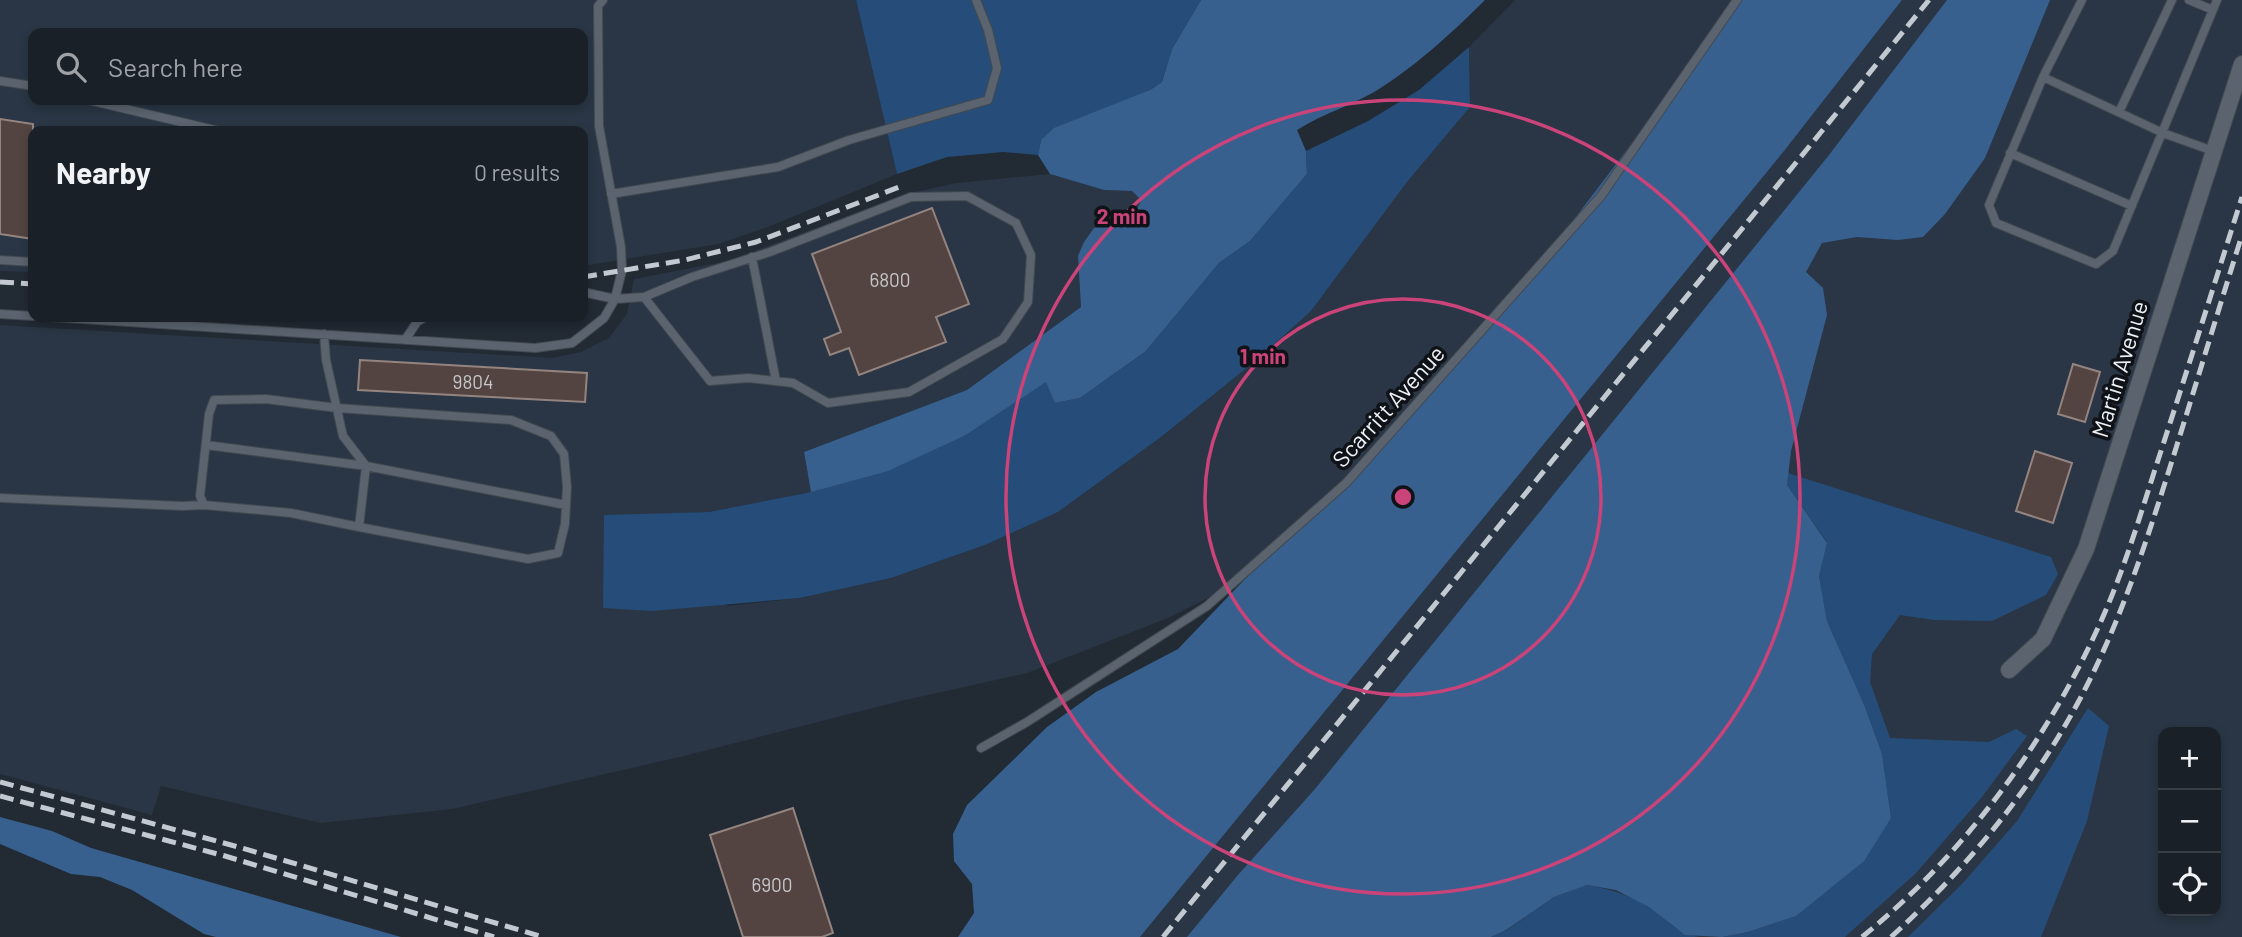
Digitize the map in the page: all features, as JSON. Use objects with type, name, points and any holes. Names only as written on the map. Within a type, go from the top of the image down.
[{"type":"street","name":"Martin Avenue","points":[[2009,670],[2043,639],[2086,550],[2242,64]]},
{"type":"lane","points":[[131,322],[535,348],[572,343],[604,318],[615,299],[622,271],[621,247],[599,126],[598,6],[603,0]]},
{"type":"lane","points":[[611,194],[778,167],[849,140],[988,100],[997,68],[988,30],[976,0]]},
{"type":"lane","name":"Scarritt Avenue","points":[[981,748],[1027,722],[1207,606],[1346,483],[1601,196],[1737,0]]},
{"type":"lane","points":[[2082,0],[2043,77],[1989,205],[1996,223],[2096,264],[2113,251],[2217,0]]},
{"type":"lane","points":[[2119,112],[2172,0]]},
{"type":"lane","points":[[2189,0],[2213,10]]},
{"type":"lane","points":[[2043,77],[2163,133],[2213,151]]},
{"type":"lane","points":[[0,81],[28,85]]},
{"type":"lane","points":[[110,105],[198,126]]},
{"type":"lane","points":[[2010,153],[2132,206]]},
{"type":"lane","points":[[588,293],[615,299],[644,297],[911,197],[967,196],[1016,223],[1031,256],[1028,302],[1003,340],[909,392],[828,403],[793,383],[748,377],[710,381],[644,297]]},
{"type":"lane","points":[[752,257],[776,381]]},
{"type":"lane","points":[[0,260],[28,262]]},
{"type":"lane","points":[[0,314],[28,316]]},
{"type":"lane","points":[[405,340],[417,322]]},
{"type":"lane","points":[[324,334],[326,360],[343,436],[366,466],[359,527]]},
{"type":"lane","points":[[0,498],[204,505],[291,513],[528,559],[558,553],[565,524],[567,487],[564,454],[551,436],[511,420],[337,408],[266,399],[214,400],[209,414],[200,496],[204,505]]},
{"type":"lane","points":[[206,445],[366,466],[566,505]]},
{"type":"shaded area","points":[[0,0],[856,0],[897,174],[768,227],[718,244],[588,265],[588,126],[28,126],[28,272],[0,271]]},
{"type":"shaded area","points":[[856,0],[1201,0],[1172,49],[1162,82],[1041,140],[1038,155],[1003,152],[947,157],[897,174]]},
{"type":"shaded area","points":[[1201,0],[1485,0],[1411,67],[1375,92],[1297,130],[1306,151],[1307,174],[1250,241],[1219,263],[1146,351],[1080,398],[1055,403],[1046,382],[966,435],[888,471],[811,492],[804,452],[967,390],[1081,307],[1078,256],[1084,242],[1094,228],[1120,221],[1137,209],[1141,200],[1132,191],[1104,190],[1050,174],[1038,155],[1041,140],[1054,128],[1150,90],[1162,82],[1172,49]]},
{"type":"shaded area","points":[[1515,0],[1741,0],[1530,277],[1361,468],[1244,580],[1168,618],[1027,673],[452,809],[321,823],[161,786],[152,815],[0,774],[0,325],[552,358],[581,352],[609,338],[627,314],[634,279],[728,261],[906,194],[956,183],[1050,174],[1104,190],[1132,191],[1141,200],[1137,209],[1120,221],[1094,228],[1078,256],[1081,307],[967,390],[804,452],[811,492],[709,512],[604,516],[728,606],[800,598],[891,578],[985,545],[1058,512],[1161,437],[1259,358],[1311,311],[1407,182],[1470,107],[1469,47]]},
{"type":"shaded area","points":[[1741,0],[1902,0],[1784,151],[1140,937],[958,937],[974,913],[972,884],[954,861],[953,834],[967,805],[1047,727],[1096,692],[1178,649],[1244,580],[1361,468],[1530,277]]},
{"type":"shaded area","points":[[1902,0],[2242,0],[2242,937],[1140,937],[1784,151]]},
{"type":"shaded area","points":[[1947,0],[2050,0],[1985,158],[1945,214],[1923,237],[1898,240],[1857,237],[1822,243],[1806,272],[1823,288],[1827,315],[1791,451],[1787,485],[1827,543],[1819,576],[1827,621],[1865,707],[1882,754],[1891,818],[1864,861],[1796,916],[1748,932],[1722,937],[1685,935],[1649,907],[1616,890],[1587,885],[1554,897],[1506,930],[1491,937],[1187,937],[1315,789],[1829,155]]},
{"type":"shaded area","points":[[1469,47],[1470,107],[1407,182],[1311,311],[1259,358],[1161,437],[1058,512],[985,545],[891,578],[800,598],[652,611],[603,608],[604,515],[709,512],[811,492],[966,435],[1047,381],[1055,403],[1080,398],[1146,351],[1219,263],[1250,241],[1307,174],[1306,151],[1368,121],[1419,90]]},
{"type":"shaded area","points":[[1788,473],[2051,557],[2058,574],[2046,595],[1992,621],[1934,620],[1900,615],[1872,654],[1870,682],[1890,738],[1989,742],[2016,729],[2027,736],[1982,797],[1916,873],[1845,937],[1722,937],[1748,932],[1796,916],[1891,818],[1882,754],[1865,707],[1827,621],[1819,576],[1827,542],[1787,485]]},
{"type":"shaded area","points":[[2088,708],[2109,726],[2087,821],[2041,937],[1908,937],[1962,884],[2017,821]]},
{"type":"shaded area","points":[[0,817],[52,831],[91,848],[401,937],[216,937],[204,934],[132,890],[100,877],[71,874],[0,844]]},
{"type":"shaded area","points":[[1587,885],[1634,899],[1678,929],[1700,937],[1491,937],[1507,930],[1554,897]]},
{"type":"building","points":[[0,119],[33,126],[28,126],[28,238],[0,234]]},
{"type":"building","points":[[932,208],[969,304],[936,317],[946,342],[859,375],[849,348],[830,355],[824,339],[841,332],[812,254]]},
{"type":"building","points":[[360,360],[587,373],[585,402],[358,390]]},
{"type":"building","points":[[2073,364],[2100,372],[2085,422],[2058,414]]},
{"type":"building","points":[[2035,451],[2072,463],[2053,523],[2016,511]]},
{"type":"building","points":[[793,808],[833,933],[822,937],[743,937],[710,835]]},
{"type":"railway","points":[[1163,937],[1929,0]]},
{"type":"railway","points":[[588,276],[685,260],[756,242],[902,186]]},
{"type":"railway","points":[[1862,937],[1900,904],[1969,832],[2029,751],[2080,664],[2111,599],[2126,558],[2242,197]]},
{"type":"railway","points":[[1891,937],[1972,855],[2020,795],[2081,697],[2120,612],[2152,523],[2242,235]]},
{"type":"railway","points":[[0,282],[28,284]]},
{"type":"railway","points":[[0,782],[242,848],[543,937]]},
{"type":"railway","points":[[0,796],[225,856],[494,937]]}]
